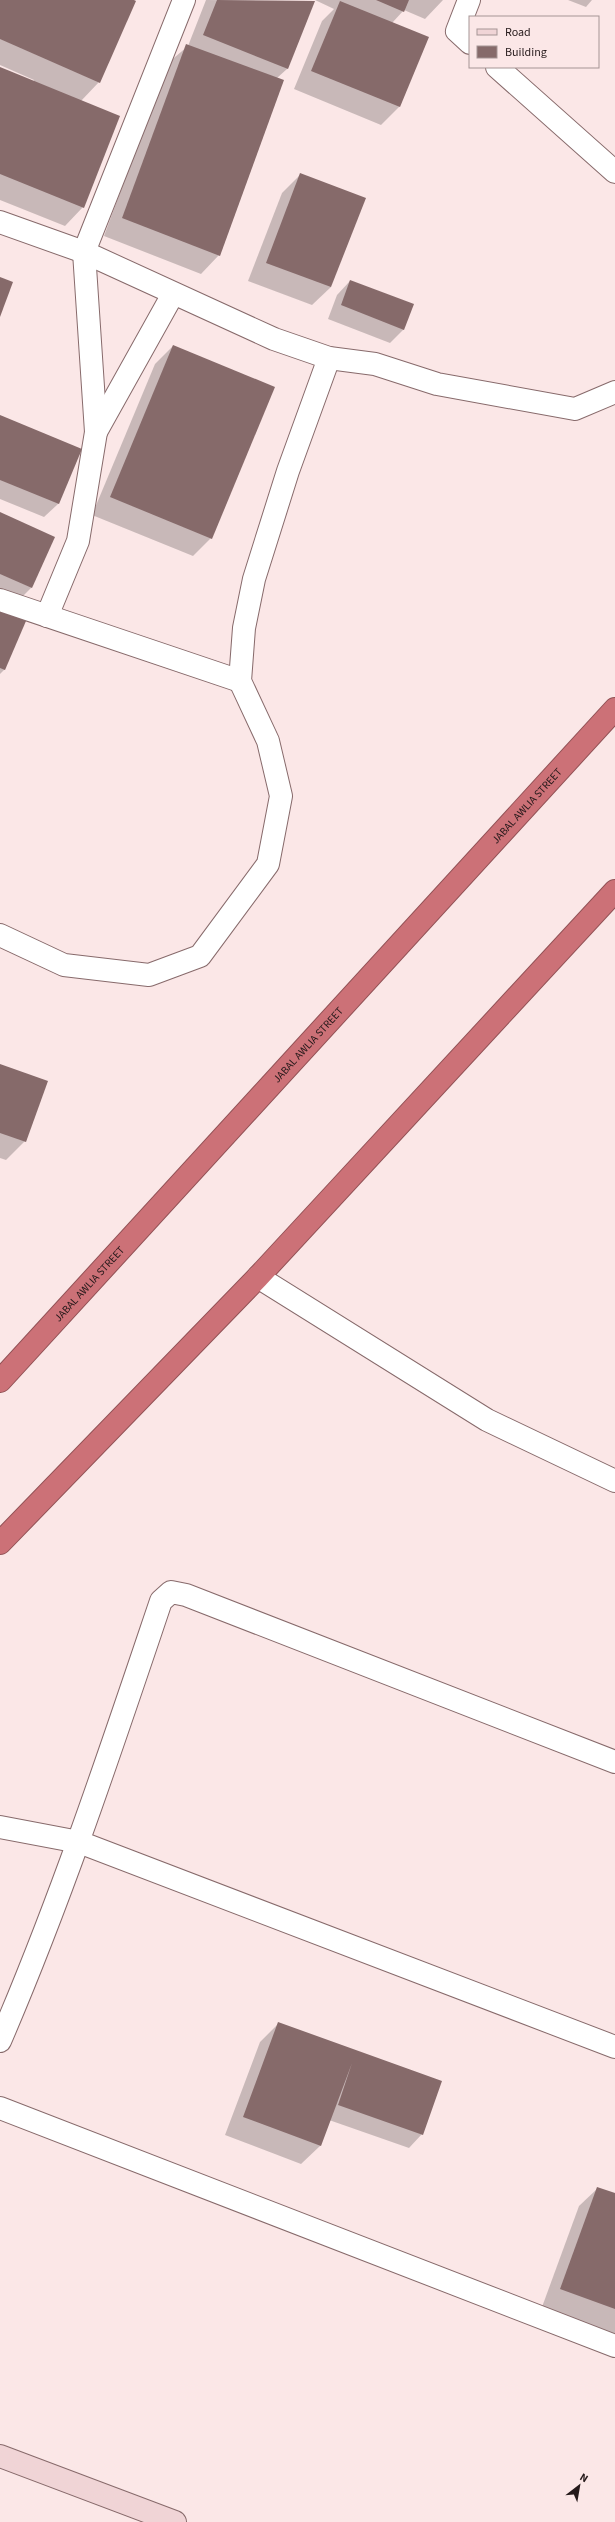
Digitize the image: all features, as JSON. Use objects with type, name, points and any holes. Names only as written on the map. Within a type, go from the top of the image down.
[{"type":"highway","name":"JABAL AWLIA STREET","points":[[0,1381],[615,709]]},
{"type":"highway","points":[[0,1543],[258,1277],[615,891]]},
{"type":"street","points":[[47,616],[78,541],[96,432],[84,252],[184,0]]},
{"type":"street","points":[[469,42],[457,31],[470,0]]},
{"type":"street","points":[[498,68],[615,172]]},
{"type":"street","points":[[0,222],[84,252],[274,339],[329,358],[375,364],[437,384],[575,409],[615,392]]},
{"type":"street","points":[[96,432],[173,294]]},
{"type":"street","points":[[0,935],[64,965],[149,975],[200,956],[268,864],[281,796],[268,741],[240,681],[244,628],[254,579],[288,471],[329,358]]},
{"type":"street","points":[[0,600],[240,681]]},
{"type":"street","points":[[258,1277],[486,1420],[615,1481]]},
{"type":"street","points":[[0,2041],[37,1955],[79,1842],[161,1601],[172,1592],[193,1597],[615,1762]]},
{"type":"street","points":[[0,1827],[79,1842],[615,2047]]},
{"type":"street","points":[[0,2108],[615,2346]]},
{"type":"street","points":[[0,2456],[175,2522]]},
{"type":"building","points":[[0,0],[136,1],[100,83],[0,39]]},
{"type":"building","points":[[217,0],[315,1],[288,69],[203,35]]},
{"type":"building","points":[[376,0],[409,0],[404,12]]},
{"type":"building","points":[[340,1],[429,37],[400,107],[311,71]]},
{"type":"building","points":[[186,44],[284,80],[220,256],[122,218]]},
{"type":"building","points":[[0,67],[120,116],[84,208],[0,174]]},
{"type":"building","points":[[300,173],[366,198],[331,287],[266,263]]},
{"type":"building","points":[[0,277],[13,282],[0,317]]},
{"type":"building","points":[[350,280],[414,304],[404,330],[341,305]]},
{"type":"building","points":[[173,345],[275,387],[212,539],[110,497]]},
{"type":"building","points":[[0,415],[82,449],[59,504],[0,480]]},
{"type":"building","points":[[0,512],[55,537],[32,588],[0,574]]},
{"type":"building","points":[[0,610],[26,621],[5,670],[0,668]]},
{"type":"building","points":[[0,1064],[48,1081],[26,1142],[0,1133]]},
{"type":"building","points":[[278,2022],[442,2081],[423,2135],[338,2105],[352,2063],[321,2146],[243,2117]]},
{"type":"building","points":[[597,2187],[615,2193],[615,2309],[560,2289]]}]
